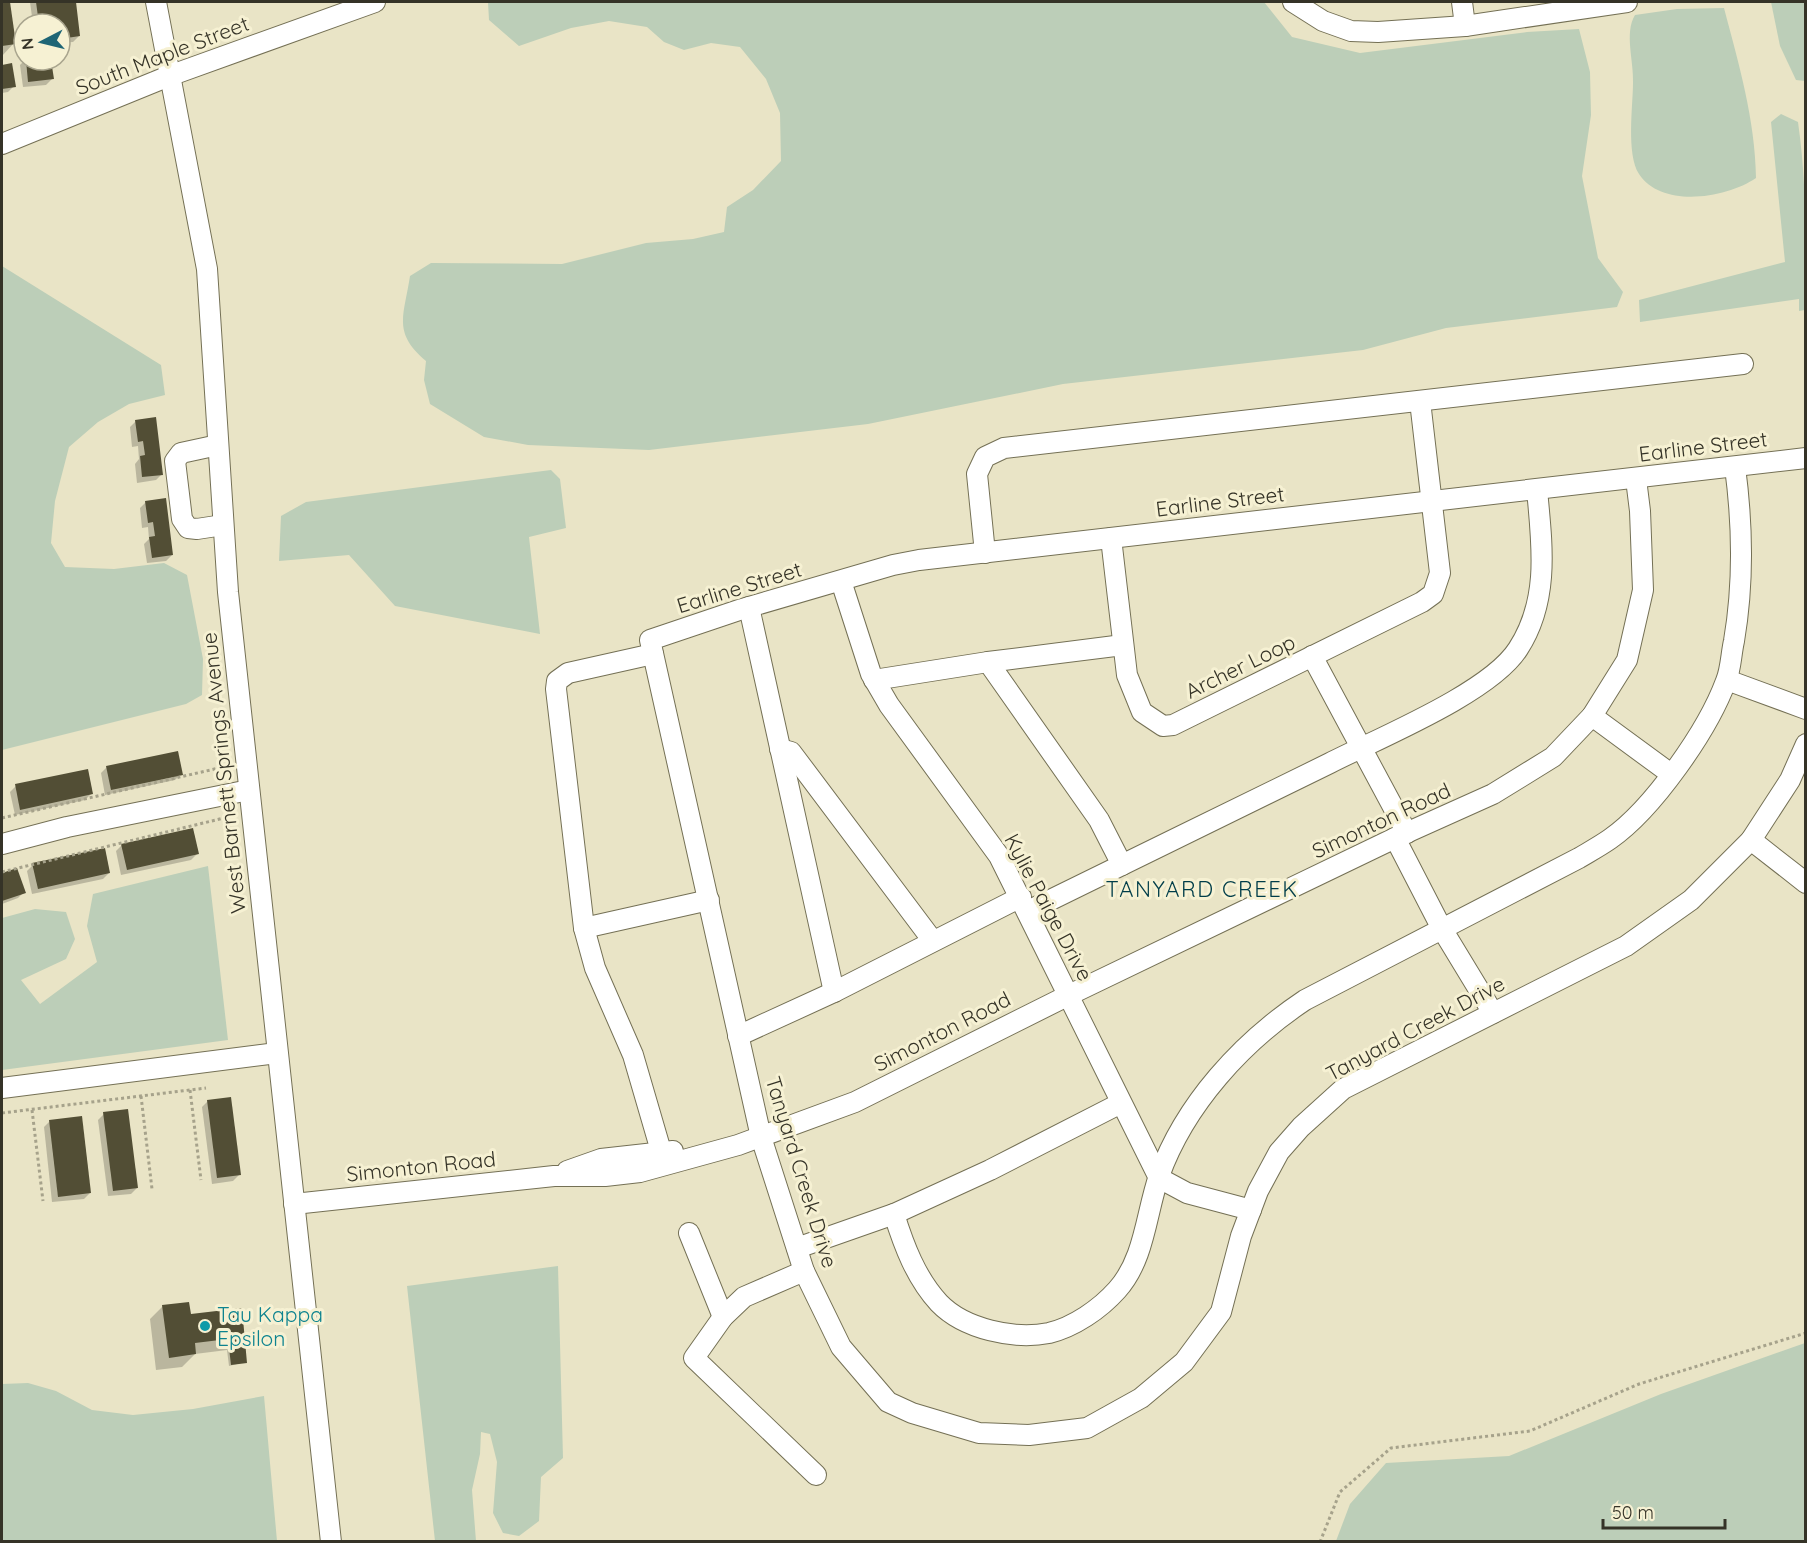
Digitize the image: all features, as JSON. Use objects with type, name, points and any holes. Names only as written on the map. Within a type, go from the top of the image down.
[{"type":"street","name":"West Barnett Springs Avenue","points":[[156,2],[207,269],[223,525],[249,790],[331,1542]]},
{"type":"street","name":"South Maple Street","points":[[2,144],[169,76],[375,2]]},
{"type":"street","points":[[1293,2],[1323,21],[1351,31],[1407,32],[1465,26],[1586,4],[1627,2]]},
{"type":"street","points":[[1462,2],[1465,26]]},
{"type":"street","points":[[985,553],[977,474],[985,457],[1004,448],[1743,364]]},
{"type":"street","name":"Archer Loop","points":[[1111,538],[1127,675],[1142,712],[1163,726],[1191,717],[1432,594],[1440,573],[1420,401]]},
{"type":"street","points":[[218,445],[181,453],[175,461],[182,519],[188,528],[197,530],[223,525]]},
{"type":"street","name":"Earline Street","points":[[584,928],[556,681],[561,676],[652,647],[749,607],[902,564],[1806,458]]},
{"type":"street","points":[[894,1214],[904,1245],[921,1279],[939,1304],[963,1322],[989,1330],[1022,1335],[1049,1333],[1076,1323],[1119,1289],[1133,1263],[1145,1232],[1159,1178],[1170,1149],[1214,1083],[1240,1052],[1274,1021],[1331,986],[1442,930],[1612,838],[1655,795],[1671,774],[1709,719],[1727,680],[1739,611],[1743,566],[1735,468]]},
{"type":"street","name":"Simonton Road","points":[[294,1204],[554,1176],[604,1176],[640,1172],[761,1137],[855,1102],[1069,995],[1493,794],[1553,757],[1592,716],[1627,660],[1643,590],[1640,511],[1636,478]]},
{"type":"street","points":[[738,1036],[834,992],[933,941],[1122,865],[1465,694],[1497,673],[1519,648],[1536,608],[1544,567],[1537,490]]},
{"type":"street","name":"Kylie Paige Drive","points":[[841,581],[874,680],[999,856],[1159,1178]]},
{"type":"street","points":[[749,607],[834,992]]},
{"type":"street","points":[[874,680],[988,662],[1123,645]]},
{"type":"street","name":"Tanyard Creek Drive","points":[[652,647],[761,1137],[804,1271],[841,1347],[888,1402],[912,1413],[979,1433],[1029,1436],[1087,1428],[1141,1398],[1184,1362],[1221,1312],[1258,1191],[1279,1152],[1301,1127],[1343,1089],[1626,946],[1691,900],[1751,840],[1790,780],[1806,744]]},
{"type":"street","points":[[1312,656],[1361,747],[1442,930],[1493,1013]]},
{"type":"street","points":[[988,662],[1099,820],[1122,865]]},
{"type":"street","points":[[1727,680],[1806,709]]},
{"type":"street","points":[[1592,716],[1671,774]]},
{"type":"street","points":[[780,749],[791,752],[933,941]]},
{"type":"street","points":[[2,844],[67,827],[249,790]]},
{"type":"street","points":[[1751,840],[1806,883]]},
{"type":"street","points":[[661,1151],[633,1055],[595,968],[584,928],[709,900]]},
{"type":"street","points":[[2,1088],[277,1053]]},
{"type":"street","points":[[797,1248],[894,1214],[990,1170],[1121,1103]]},
{"type":"street","name":"Simonton Road","points":[[554,1176],[601,1159],[661,1151],[718,1150]]},
{"type":"street","points":[[1159,1178],[1187,1193],[1251,1210]]},
{"type":"street","points":[[689,1233],[723,1317]]},
{"type":"street","points":[[804,1271],[744,1297],[723,1317],[694,1358],[816,1474]]},
{"type":"path","points":[[2,818],[219,768]]},
{"type":"path","points":[[2,872],[33,862],[224,818]]},
{"type":"path","points":[[2,1113],[206,1088]]},
{"type":"path","points":[[190,1090],[201,1180]]},
{"type":"path","points":[[141,1096],[152,1189]]},
{"type":"path","points":[[32,1110],[43,1201]]},
{"type":"path","points":[[1320,1542],[1340,1492],[1391,1448],[1530,1431],[1639,1384],[1806,1333]]},
{"type":"green space","points":[[488,2],[1264,2],[1292,37],[1360,53],[1527,32],[1579,29],[1590,72],[1591,115],[1582,176],[1598,258],[1623,292],[1617,307],[1446,328],[1363,350],[1063,384],[868,424],[649,450],[528,445],[484,437],[430,404],[424,380],[426,361],[415,351],[404,332],[403,313],[410,276],[431,263],[562,264],[646,243],[693,239],[724,232],[727,207],[753,190],[781,161],[780,113],[766,79],[740,47],[711,43],[684,50],[664,42],[647,27],[609,21],[571,28],[519,46],[489,20]]},
{"type":"green space","points":[[1771,2],[1805,2],[1805,81],[1796,80],[1780,46]]},
{"type":"green space","points":[[1724,8],[1749,113],[1756,178],[1729,191],[1712,195],[1678,196],[1663,192],[1649,185],[1639,174],[1635,165],[1631,142],[1633,74],[1630,30],[1632,22],[1635,15],[1677,9]]},
{"type":"green space","points":[[1781,114],[1798,122],[1801,146],[1805,216],[1805,310],[1799,311],[1799,299],[1640,322],[1639,300],[1785,262],[1771,122]]},
{"type":"green space","points":[[2,266],[161,365],[165,395],[129,404],[98,422],[69,447],[55,501],[51,543],[65,567],[114,569],[164,563],[187,575],[203,659],[202,695],[186,704],[2,750]]},
{"type":"green space","points":[[551,470],[560,479],[566,528],[529,537],[540,634],[395,606],[349,555],[279,561],[281,516],[306,502]]},
{"type":"green space","points":[[208,866],[228,1040],[2,1070],[2,918],[35,909],[66,912],[75,939],[66,959],[21,980],[40,1004],[97,962],[87,926],[93,894]]},
{"type":"green space","points":[[558,1266],[563,1458],[541,1477],[539,1521],[519,1536],[503,1533],[493,1513],[497,1462],[490,1434],[481,1432],[480,1454],[472,1490],[476,1541],[435,1541],[407,1286]]},
{"type":"green space","points":[[1805,1343],[1805,1541],[1336,1541],[1350,1504],[1386,1463],[1509,1456],[1661,1394]]},
{"type":"green space","points":[[28,1383],[56,1391],[92,1410],[133,1415],[193,1409],[264,1396],[277,1541],[2,1541],[2,1384]]},
{"type":"building","points":[[2,2],[10,2],[12,45],[2,46]]},
{"type":"building","points":[[36,2],[76,2],[80,36],[72,37],[72,12],[37,12]]},
{"type":"building","points":[[12,63],[16,87],[2,89],[2,65]]},
{"type":"building","points":[[27,72],[53,72],[54,79],[28,82]]},
{"type":"building","points":[[156,417],[163,475],[142,477],[140,456],[145,455],[143,441],[138,442],[135,420]]},
{"type":"building","points":[[166,498],[173,555],[152,558],[149,537],[155,536],[153,522],[148,523],[145,501]]},
{"type":"building","points":[[178,751],[183,775],[111,790],[106,766]]},
{"type":"building","points":[[88,769],[93,794],[20,810],[15,784]]},
{"type":"building","points":[[193,828],[199,854],[127,870],[121,844]]},
{"type":"building","points":[[105,848],[110,873],[38,889],[32,863]]},
{"type":"building","points":[[17,868],[26,893],[2,901],[2,873]]},
{"type":"building","points":[[231,1097],[241,1175],[217,1178],[207,1100]]},
{"type":"building","points":[[128,1109],[138,1188],[113,1191],[103,1112]]},
{"type":"building","points":[[82,1116],[91,1193],[58,1197],[49,1120]]},
{"type":"building","name":"Tau Kappa Epsilon","points":[[189,1302],[191,1314],[242,1308],[247,1363],[231,1365],[228,1339],[195,1343],[196,1354],[169,1358],[162,1305]]},
{"type":"place","name":"Tau Kappa Epsilon","points":[[205,1326]]},
{"type":"district","name":"TANYARD CREEK","points":[[1202,889]]}]
